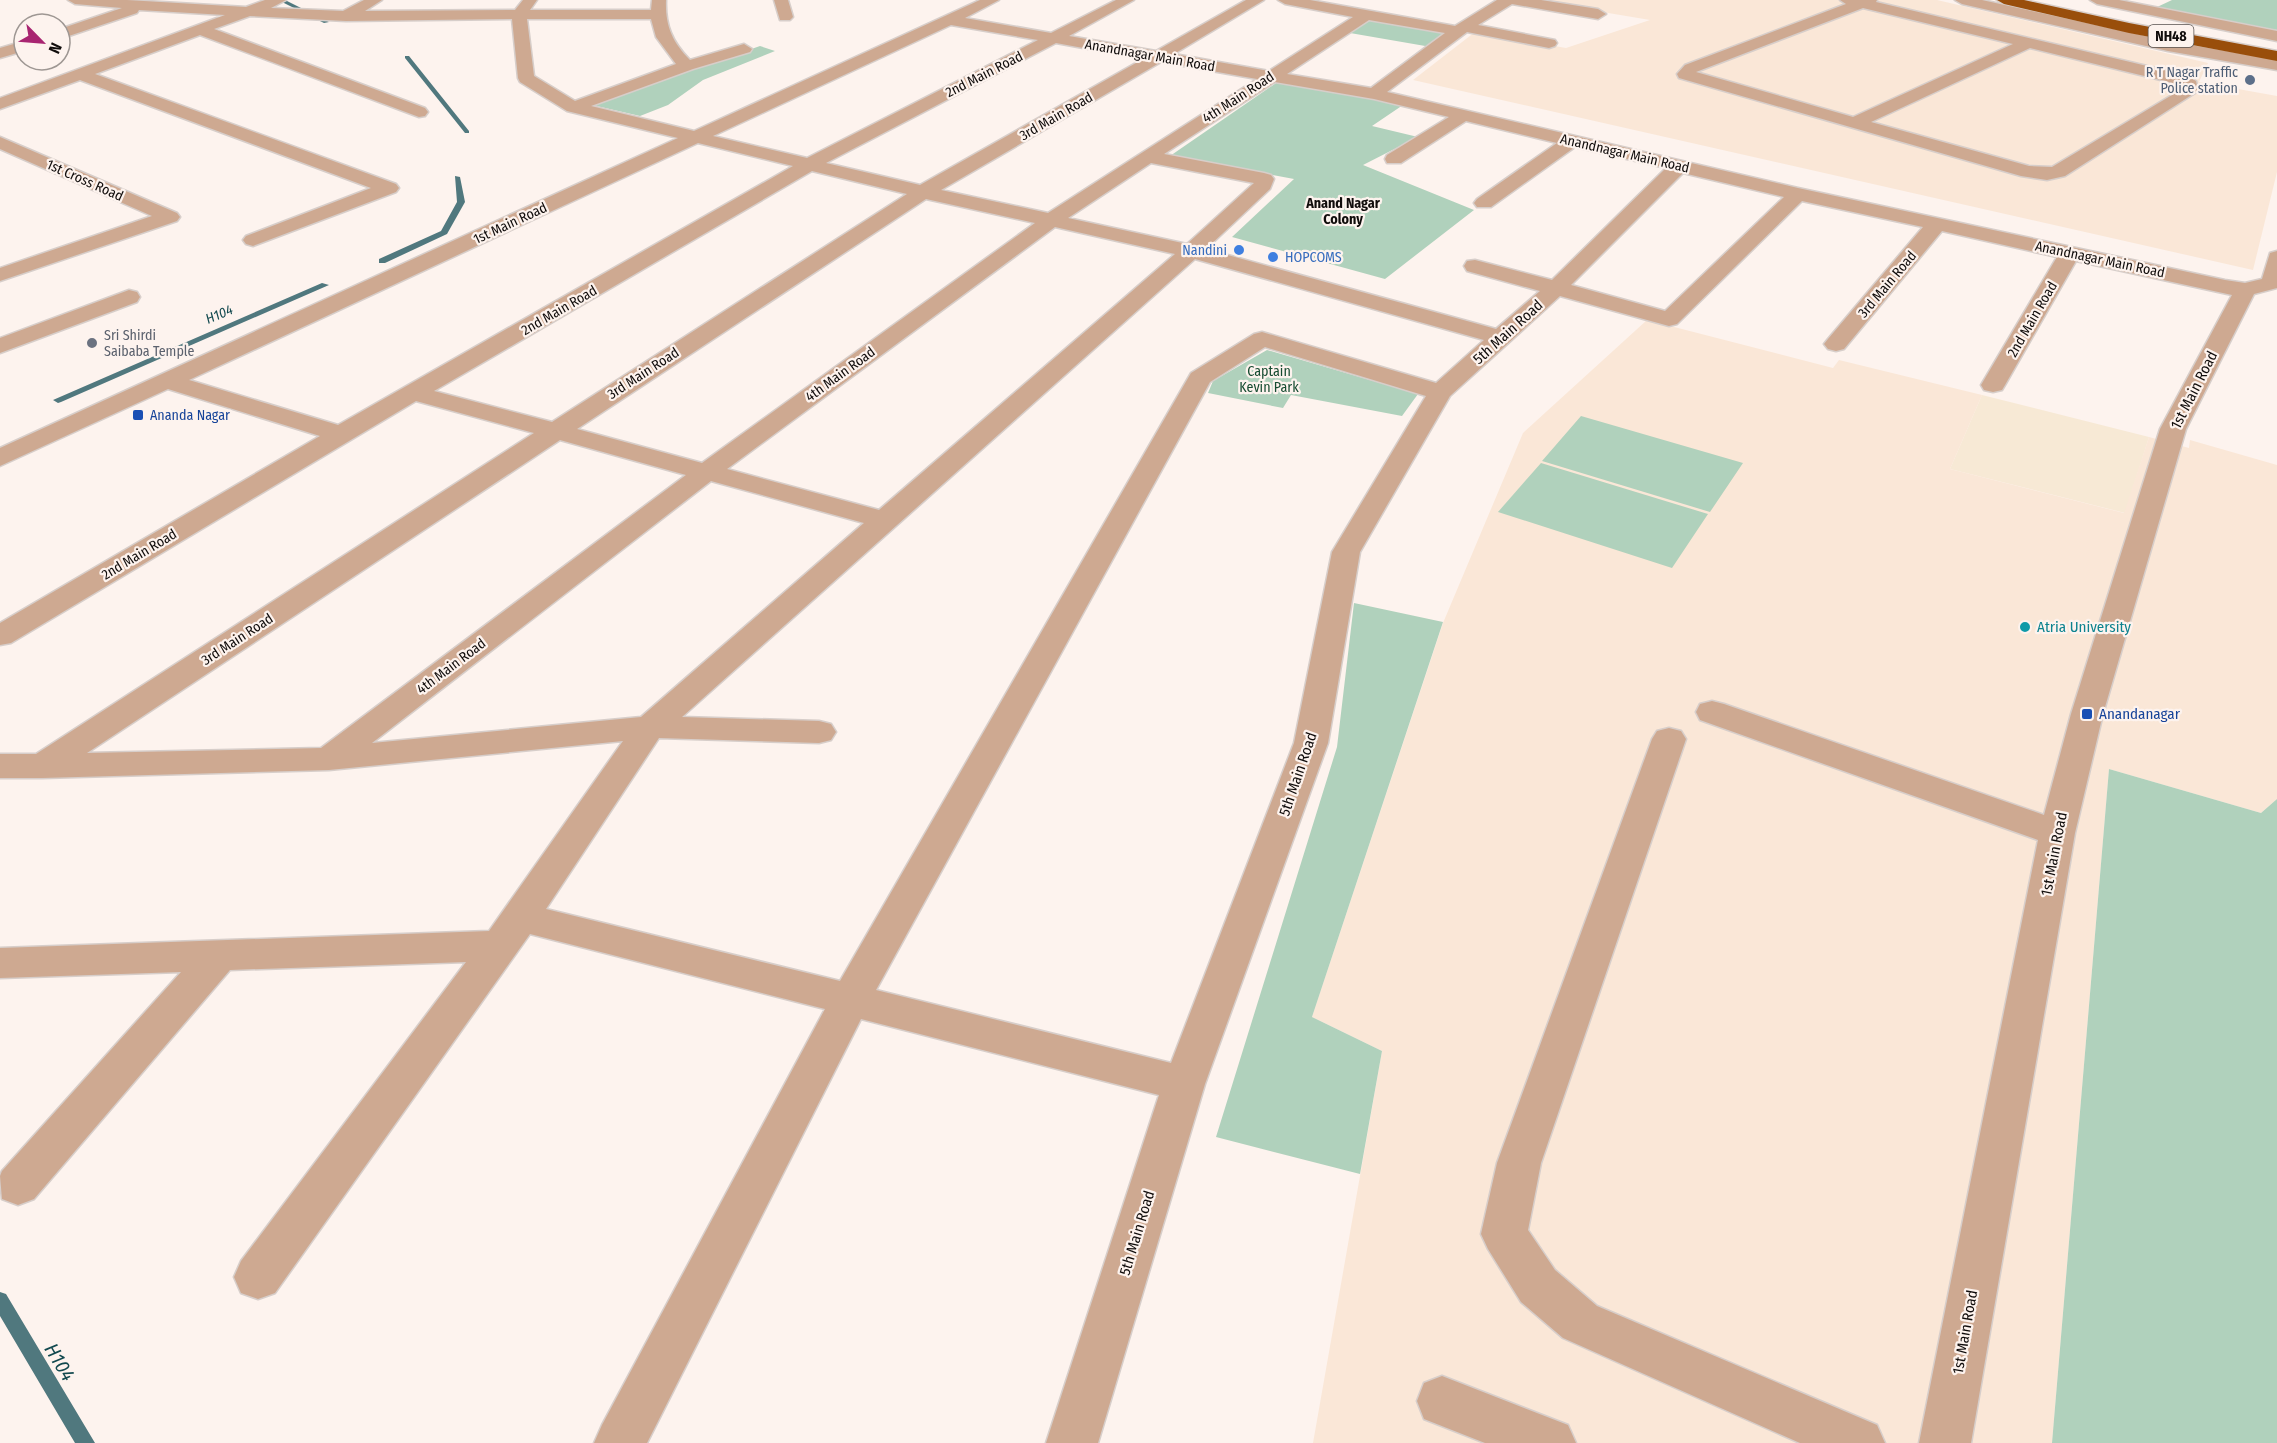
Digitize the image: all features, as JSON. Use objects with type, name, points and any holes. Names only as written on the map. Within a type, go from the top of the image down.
[{"type":"highway","name":"NH48","points":[[2004,0],[2277,47]]},
{"type":"highway","name":"NH48","points":[[2047,0],[2071,11],[2277,56]]},
{"type":"street","points":[[75,0],[328,16],[519,16],[658,7],[666,45],[687,66]]},
{"type":"street","points":[[0,104],[279,0]]},
{"type":"street","points":[[346,16],[375,0]]},
{"type":"street","points":[[397,16],[426,0]]},
{"type":"street","points":[[530,0],[519,16],[526,78],[573,107],[923,192],[1191,251],[1502,338]]},
{"type":"street","points":[[781,0],[785,16]]},
{"type":"street","name":"1st Main Road","points":[[0,458],[992,0]]},
{"type":"street","name":"2nd Main Road","points":[[0,636],[341,434],[810,164],[1127,0]]},
{"type":"street","name":"3rd Main Road","points":[[42,766],[923,192],[1257,0]]},
{"type":"street","points":[[1285,0],[1549,43]]},
{"type":"street","points":[[1374,94],[1460,29],[1508,0]]},
{"type":"street","points":[[1515,0],[1598,14]]},
{"type":"street","points":[[1962,0],[2205,52],[2277,65]]},
{"type":"street","points":[[2097,0],[2277,36]]},
{"type":"street","points":[[2137,9],[2159,0]]},
{"type":"street","points":[[1860,1],[2179,79],[2190,86],[2190,92],[2058,171],[2047,174],[2028,172],[1685,74],[1691,68],[1860,1]]},
{"type":"street","points":[[72,30],[145,6]]},
{"type":"street","name":"4th Main Road","points":[[329,759],[706,472],[1053,219],[1367,14]]},
{"type":"street","name":"Anandnagar Main Road","points":[[950,20],[1374,94],[1798,194],[2246,290]]},
{"type":"street","points":[[202,30],[419,112]]},
{"type":"street","points":[[1856,122],[2028,43]]},
{"type":"street","points":[[573,107],[687,66],[744,49]]},
{"type":"street","points":[[2188,75],[2205,52]]},
{"type":"street","points":[[82,75],[389,188],[254,240]]},
{"type":"street","points":[[1394,159],[1464,115]]},
{"type":"street","points":[[1484,202],[1571,141]]},
{"type":"street","name":"1st Cross Road","points":[[0,142],[171,217],[6,269]]},
{"type":"street","points":[[258,1277],[511,931],[650,727],[1263,186],[1264,179],[1148,157]]},
{"type":"street","name":"5th Main Road","points":[[1072,1443],[1184,1084],[1311,743],[1346,552],[1440,392],[1556,288],[1679,166]]},
{"type":"street","points":[[1475,266],[1669,319],[1798,194]]},
{"type":"street","name":"3rd Main Road","points":[[1836,344],[1938,224]]},
{"type":"street","name":"2nd Main Road","points":[[1993,385],[2070,253]]},
{"type":"street","points":[[2246,290],[2272,283],[2277,257]]},
{"type":"street","name":"1st Main Road","points":[[1945,1443],[2057,833],[2087,714],[2173,429],[2246,290]]},
{"type":"street","points":[[0,346],[129,297]]},
{"type":"street","points":[[620,1443],[850,1000],[1200,378],[1262,339],[1440,392]]},
{"type":"street","points":[[166,381],[341,434]]},
{"type":"street","points":[[414,393],[884,520]]},
{"type":"street","points":[[0,430],[28,445]]},
{"type":"street","points":[[1712,712],[2057,833]]},
{"type":"street","points":[[0,766],[329,759],[650,727],[819,732]]},
{"type":"street","points":[[1669,739],[1520,1163],[1504,1234],[1538,1286],[1580,1322],[1859,1443]]},
{"type":"street","points":[[0,963],[220,955],[511,931],[850,1000],[1184,1084]]},
{"type":"street","points":[[18,1185],[220,955]]},
{"type":"street","points":[[1442,1401],[1550,1443]]},
{"type":"shaded area","points":[[1531,0],[1937,0],[2208,63],[2199,82],[2277,96],[2277,172],[2253,270],[1413,80],[1475,32],[1566,48],[1650,20]]},
{"type":"shaded area","name":"Atria University","points":[[1647,320],[1833,368],[1839,360],[1982,395],[1950,469],[2124,513],[2149,437],[2189,448],[2190,440],[2277,465],[2277,799],[2261,813],[2109,769],[2052,1443],[1313,1443],[1382,1051],[1312,1017],[1443,623],[1523,433]]},
{"type":"shaded area","points":[[1982,395],[2149,437],[2125,513],[1950,469]]},
{"type":"green space","points":[[2172,0],[2277,0],[2277,30],[2155,8]]},
{"type":"green space","points":[[1374,18],[1449,32],[1431,47],[1350,33]]},
{"type":"green space","points":[[760,46],[775,51],[703,80],[668,105],[640,116],[592,105]]},
{"type":"green space","points":[[1279,81],[1403,105],[1372,126],[1418,137],[1363,165],[1474,210],[1385,279],[1232,237],[1294,179],[1170,156]]},
{"type":"green space","name":"Captain Kevin Park","points":[[1267,350],[1418,394],[1402,416],[1291,395],[1283,408],[1208,393],[1213,381]]},
{"type":"green space","points":[[1581,416],[1743,463],[1710,512],[1542,461]]},
{"type":"green space","points":[[1541,463],[1708,514],[1672,568],[1498,512]]},
{"type":"green space","points":[[1354,603],[1443,622],[1312,1017],[1382,1051],[1360,1174],[1216,1137],[1337,747]]},
{"type":"green space","points":[[2109,769],[2261,813],[2277,799],[2277,1443],[2052,1443]]},
{"type":"waterway","name":"H104","points":[[281,0],[326,22]]},
{"type":"waterway","name":"H104","points":[[407,57],[467,132]]},
{"type":"waterway","name":"H104","points":[[382,261],[444,232],[461,202],[457,177]]},
{"type":"waterway","name":"H104","points":[[58,400],[325,285]]},
{"type":"waterway","name":"H104","points":[[0,1300],[86,1443]]},
{"type":"place","name":"R T Nagar Traffic Police station","points":[[2250,80]]},
{"type":"place","name":"Nandini","points":[[1239,250]]},
{"type":"place","name":"HOPCOMS","points":[[1273,257]]},
{"type":"place","name":"Sri Shirdi Saibaba Temple","points":[[92,343]]},
{"type":"place","name":"Ananda Nagar","points":[[138,415]]},
{"type":"place","name":"Atria University","points":[[2025,627]]},
{"type":"place","name":"Anandanagar","points":[[2087,714]]},
{"type":"district","name":"Anand Nagar Colony","points":[[1343,212]]}]
